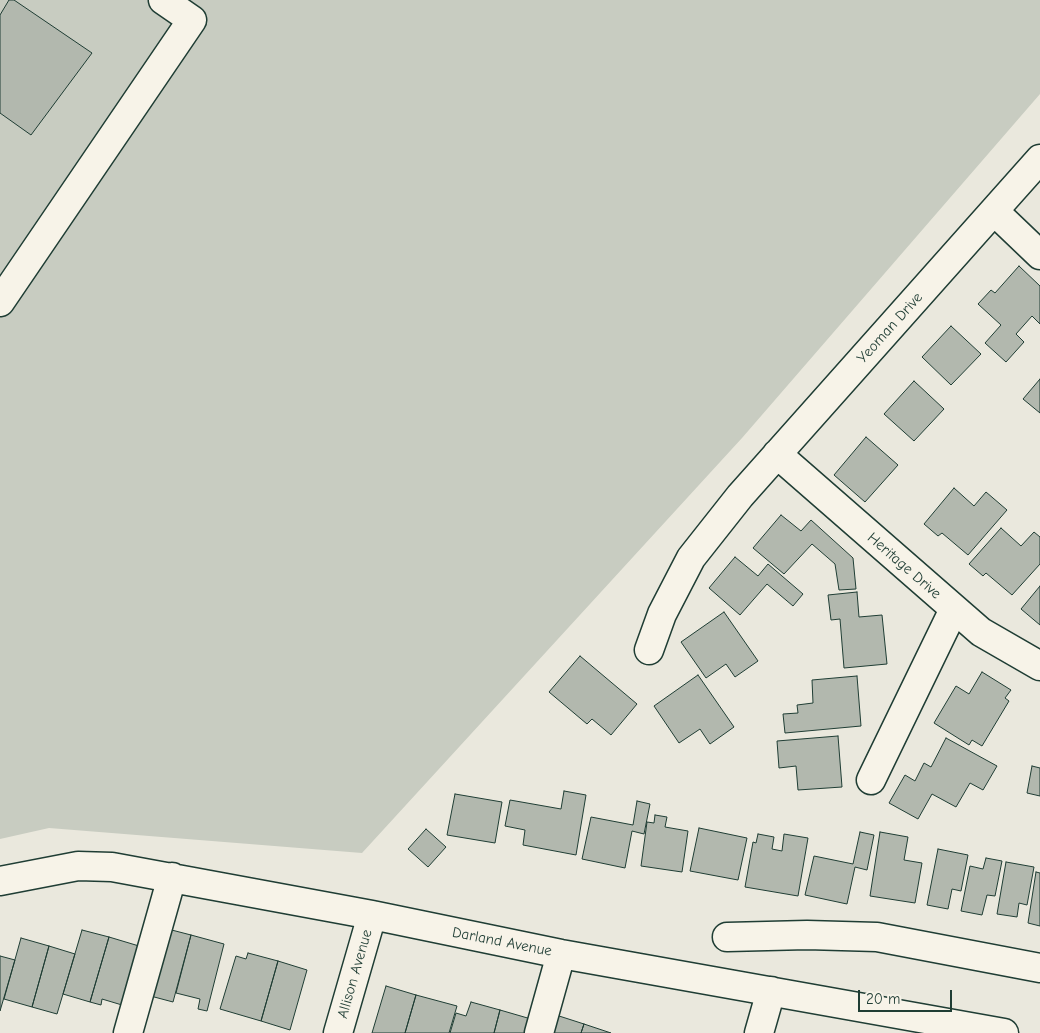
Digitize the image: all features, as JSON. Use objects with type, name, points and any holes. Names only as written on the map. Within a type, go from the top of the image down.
[{"type":"street","points":[[0,302],[192,20],[163,0]]},
{"type":"street","name":"Yeoman Drive","points":[[649,650],[662,614],[691,558],[740,496],[1040,159]]},
{"type":"street","points":[[994,211],[1040,255]]},
{"type":"street","name":"Heritage Drive","points":[[777,454],[981,632],[1040,666]]},
{"type":"street","points":[[871,780],[954,609]]},
{"type":"street","name":"Darland Avenue","points":[[0,881],[78,866],[112,866],[372,915],[561,954],[1004,1033]]},
{"type":"street","points":[[128,1033],[172,877]]},
{"type":"street","name":"Allison Avenue","points":[[338,1033],[372,915]]},
{"type":"street","points":[[727,937],[807,935],[877,937],[1040,968]]},
{"type":"street","points":[[538,1033],[561,954]]},
{"type":"street","points":[[758,1033],[771,991]]},
{"type":"shaded area","points":[[0,0],[1040,0],[1040,94],[742,438],[362,853],[49,828],[0,839]]},
{"type":"building","points":[[9,0],[14,0],[92,53],[31,135],[0,113],[0,15]]},
{"type":"building","points":[[1019,266],[1040,286],[1040,324],[1032,316],[1016,334],[1024,342],[1006,362],[985,343],[1001,325],[978,304],[991,290],[995,293]]},
{"type":"building","points":[[951,326],[981,354],[951,385],[922,357]]},
{"type":"building","points":[[1040,379],[1040,413],[1023,399]]},
{"type":"building","points":[[914,381],[944,409],[914,441],[884,414]]},
{"type":"building","points":[[866,437],[898,465],[865,502],[834,475]]},
{"type":"building","points":[[954,488],[974,506],[986,492],[1007,510],[968,555],[942,533],[938,536],[924,524]]},
{"type":"building","points":[[781,515],[801,531],[811,520],[853,558],[856,589],[839,590],[835,564],[812,544],[784,574],[753,548]]},
{"type":"building","points":[[1001,528],[1021,546],[1034,532],[1040,537],[1040,564],[1012,595],[986,573],[983,576],[969,564]]},
{"type":"building","points":[[735,557],[758,576],[768,564],[803,594],[793,606],[767,584],[740,615],[709,588]]},
{"type":"building","points":[[1040,586],[1040,625],[1021,609]]},
{"type":"building","points":[[857,592],[859,617],[882,615],[887,664],[844,668],[840,619],[831,620],[828,595]]},
{"type":"building","points":[[724,612],[758,661],[735,677],[726,664],[706,678],[681,642]]},
{"type":"building","points":[[580,656],[637,704],[611,735],[592,719],[587,724],[549,692]]},
{"type":"building","points":[[982,672],[1011,690],[1005,698],[1009,701],[982,746],[972,740],[969,745],[934,723],[956,686],[969,694]]},
{"type":"building","points":[[698,675],[734,727],[710,744],[700,729],[679,743],[654,706]]},
{"type":"building","points":[[857,676],[861,726],[785,733],[783,714],[798,713],[797,705],[813,703],[812,680]]},
{"type":"building","points":[[838,736],[842,787],[798,790],[796,766],[779,768],[777,741]]},
{"type":"building","points":[[946,738],[997,766],[983,790],[970,783],[956,807],[932,794],[918,819],[889,803],[905,775],[915,781],[924,763],[931,767]]},
{"type":"building","points":[[1032,766],[1040,768],[1040,796],[1027,793]]},
{"type":"building","points":[[564,791],[586,795],[576,855],[523,845],[525,830],[505,826],[510,800],[561,809]]},
{"type":"building","points":[[455,794],[502,802],[495,843],[447,835]]},
{"type":"building","points":[[637,801],[650,804],[644,834],[632,831],[625,868],[582,859],[591,817],[633,825]]},
{"type":"building","points":[[655,815],[667,817],[665,827],[688,831],[682,872],[641,866],[647,822],[654,823]]},
{"type":"building","points":[[699,828],[747,838],[738,880],[690,871]]},
{"type":"building","points":[[426,829],[446,847],[428,867],[408,849]]},
{"type":"building","points":[[860,832],[874,835],[867,870],[855,867],[847,904],[805,895],[814,856],[853,864]]},
{"type":"building","points":[[880,832],[908,837],[904,860],[922,863],[915,903],[870,896]]},
{"type":"building","points":[[758,834],[774,837],[772,849],[782,851],[784,834],[808,838],[798,896],[745,887],[753,842],[756,843]]},
{"type":"building","points":[[938,849],[968,855],[961,891],[952,889],[948,909],[927,905]]},
{"type":"building","points":[[986,858],[1002,861],[995,896],[987,895],[982,915],[961,911],[970,866],[983,869]]},
{"type":"building","points":[[1006,862],[1034,867],[1027,905],[1019,903],[1017,917],[997,914]]},
{"type":"building","points":[[1036,872],[1040,873],[1040,926],[1028,923]]},
{"type":"building","points":[[160,927],[191,935],[173,1002],[143,994]]},
{"type":"building","points":[[82,930],[109,937],[90,1002],[63,994]]},
{"type":"building","points":[[191,935],[224,944],[207,1011],[198,1009],[200,999],[176,993]]},
{"type":"building","points":[[109,937],[139,946],[122,1005],[102,999],[101,1005],[90,1002]]},
{"type":"building","points":[[21,938],[49,946],[32,1007],[4,999]]},
{"type":"building","points":[[49,946],[75,954],[57,1014],[32,1007]]},
{"type":"building","points":[[248,953],[278,961],[261,1021],[220,1009],[236,956],[246,959]]},
{"type":"building","points":[[0,956],[15,960],[0,1011]]},
{"type":"building","points":[[278,961],[307,970],[290,1030],[261,1021]]},
{"type":"building","points":[[386,986],[416,995],[405,1033],[372,1033]]},
{"type":"building","points":[[416,995],[457,1006],[449,1033],[405,1033]]},
{"type":"building","points":[[471,1002],[500,1010],[494,1033],[450,1033],[456,1013],[466,1016]]},
{"type":"building","points":[[500,1010],[531,1019],[527,1033],[494,1033]]},
{"type":"building","points":[[556,1015],[584,1024],[581,1033],[550,1033]]},
{"type":"building","points":[[584,1024],[611,1033],[581,1033]]}]
